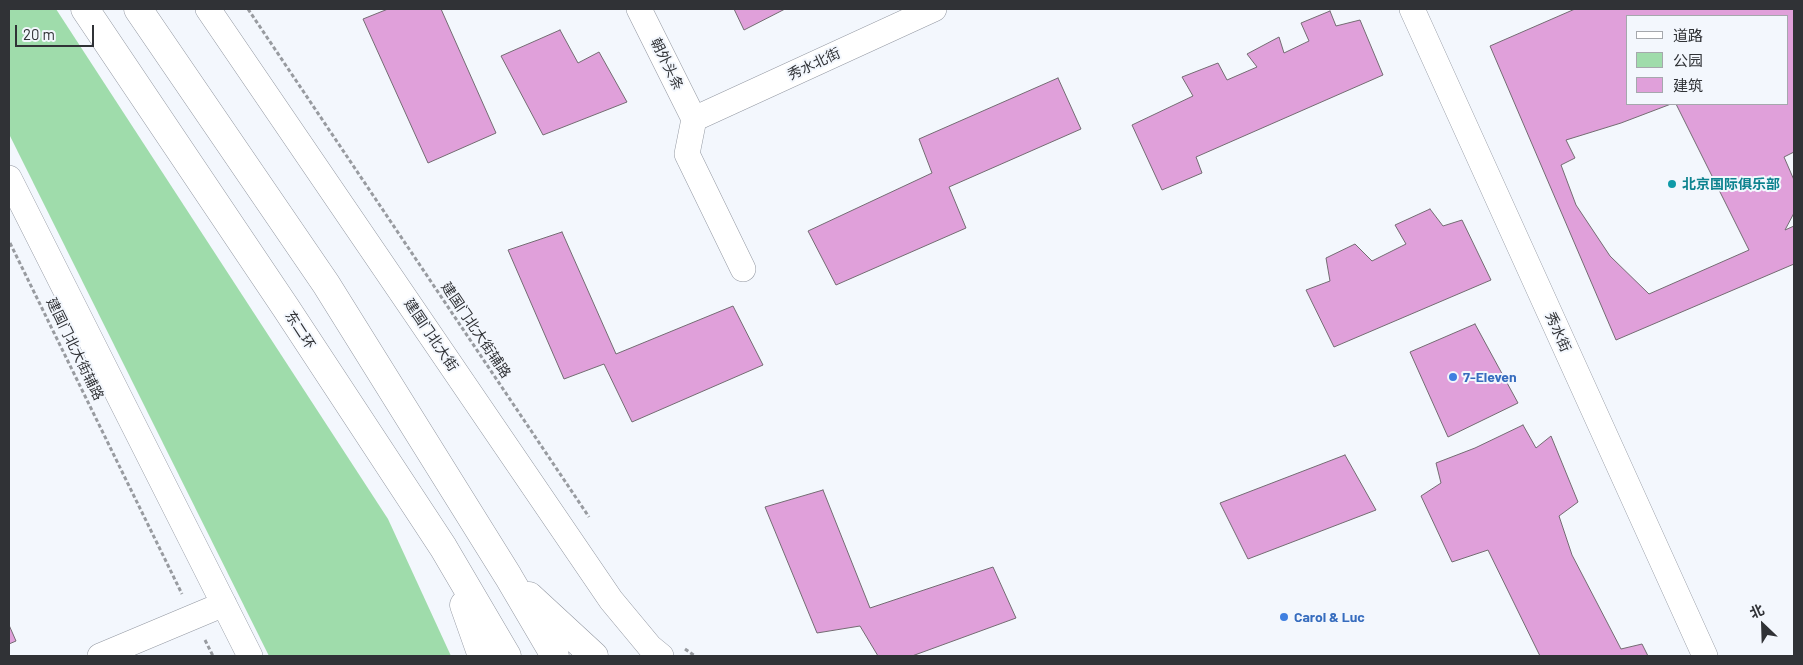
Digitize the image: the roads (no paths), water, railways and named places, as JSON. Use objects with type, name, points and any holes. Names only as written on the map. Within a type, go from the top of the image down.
[{"type":"highway","name":"东二环","points":[[85,9],[280,299],[443,548],[508,656]]},
{"type":"highway","points":[[138,9],[326,284],[508,576],[555,656]]},
{"type":"highway","points":[[443,548],[482,656]]},
{"type":"highway","points":[[508,576],[594,656]]},
{"type":"street","name":"建国门北大街","points":[[208,9],[611,600],[650,647],[671,651]]},
{"type":"street","name":"朝外头条","points":[[639,9],[694,119]]},
{"type":"street","name":"秀水北街","points":[[694,119],[934,9]]},
{"type":"street","name":"秀水街","points":[[1412,9],[1705,656]]},
{"type":"street","points":[[694,119],[687,154],[743,269]]},
{"type":"street","points":[[11,186],[250,656]]},
{"type":"street","points":[[100,656],[224,604]]},
{"type":"place","name":"北京国际俱乐部","points":[[1672,184]]},
{"type":"place","name":"7-Eleven","points":[[1453,377]]},
{"type":"place","name":"Carol & Luc","points":[[1284,617]]}]
